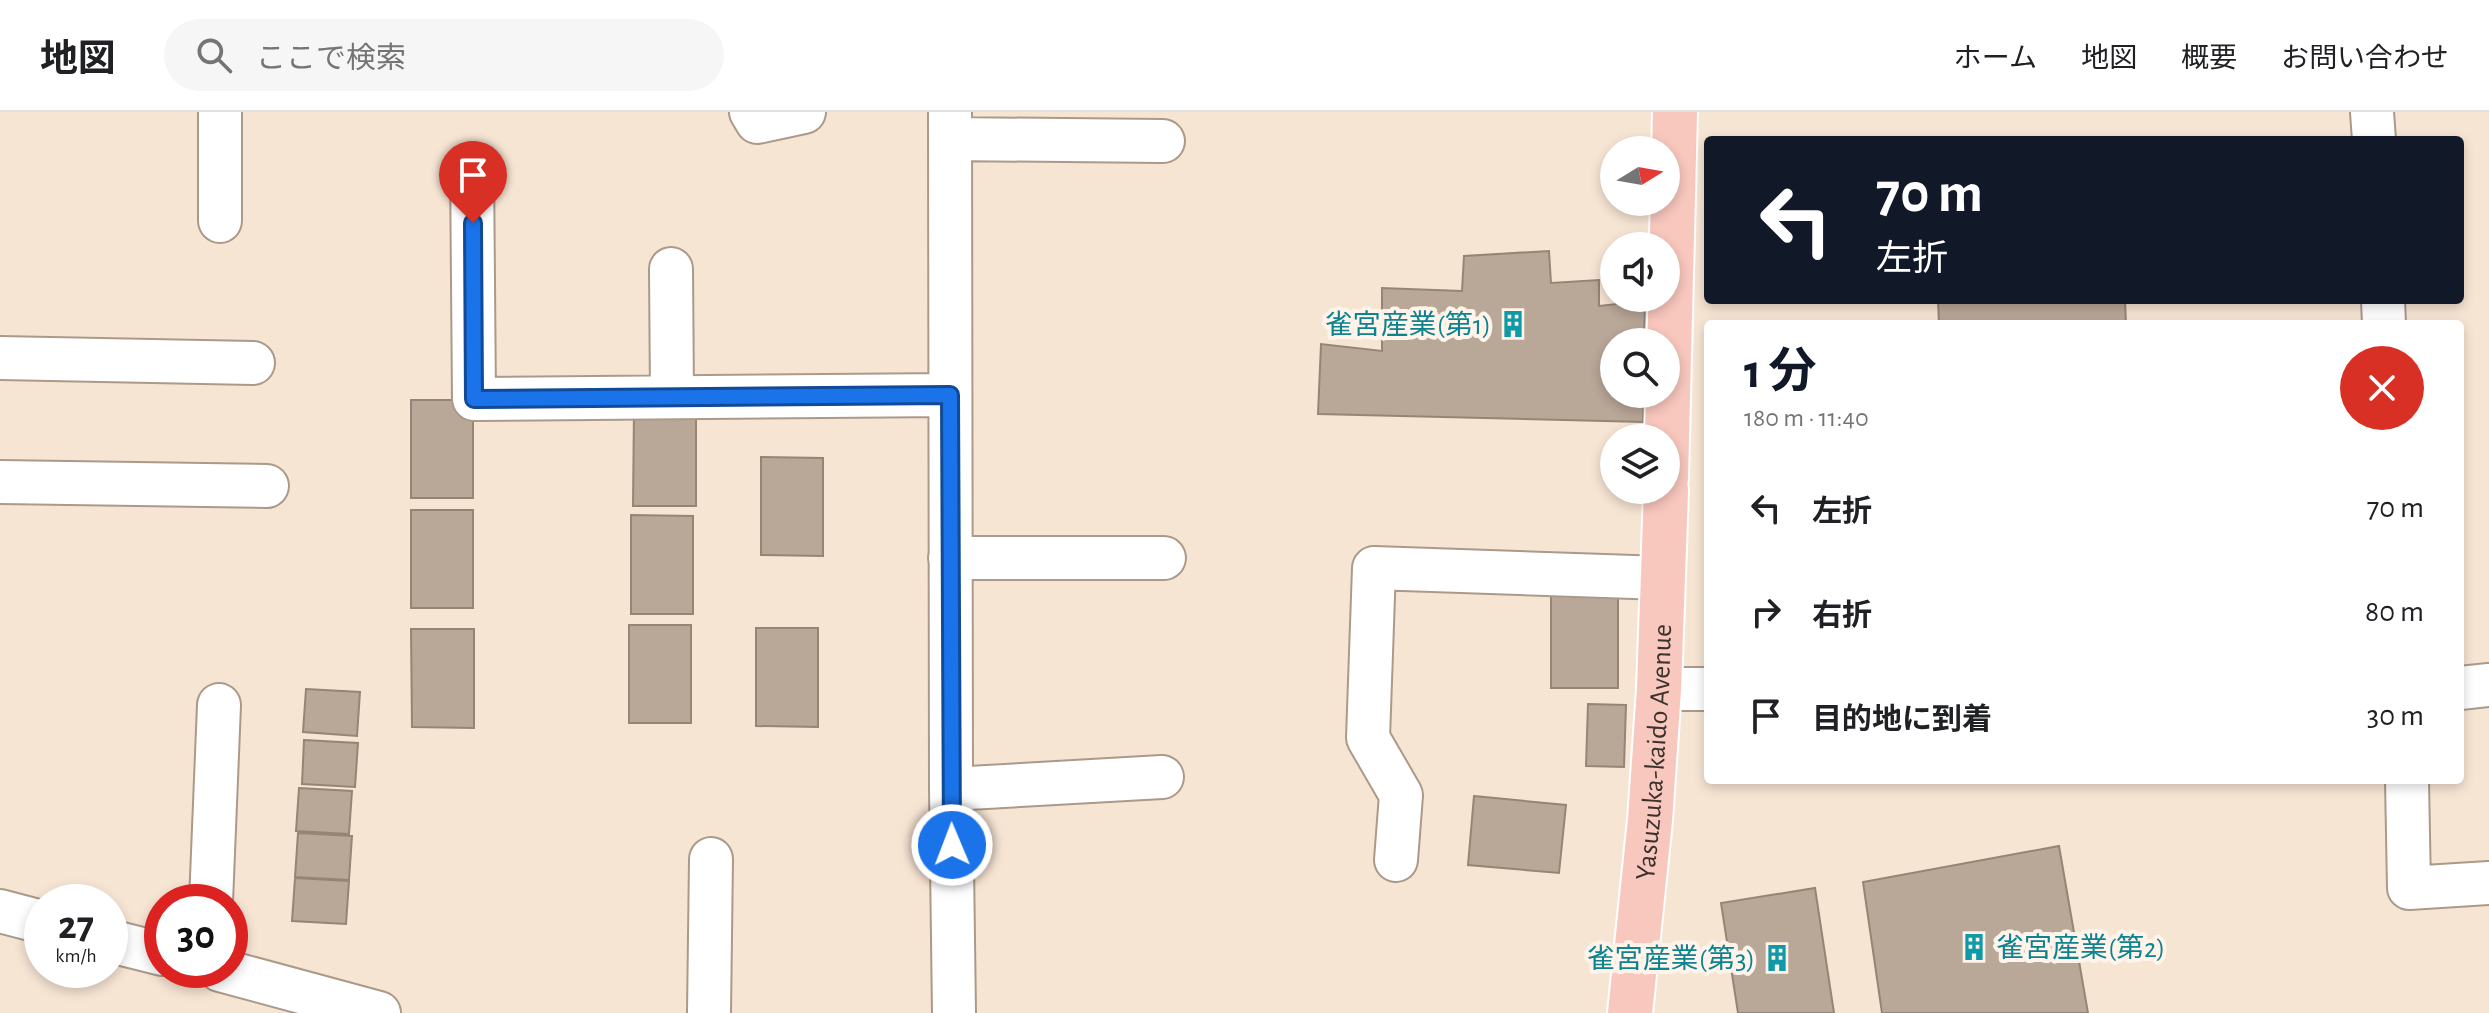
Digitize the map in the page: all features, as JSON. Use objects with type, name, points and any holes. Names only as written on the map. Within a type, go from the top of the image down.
[{"type":"main road","points":[[1667,424],[1675,112]]},
{"type":"main road","name":"Yasuzuka-kaido Avenue","points":[[1630,1013],[1650,820],[1659,689],[1666,504]]},
{"type":"street","points":[[220,112],[220,221]]},
{"type":"street","points":[[751,112],[757,122],[804,112]]},
{"type":"street","points":[[2372,112],[2374,136]]},
{"type":"street","points":[[954,1013],[950,126],[1163,141]]},
{"type":"street","points":[[472,164],[474,399],[950,395]]},
{"type":"street","points":[[671,269],[672,397]]},
{"type":"street","points":[[0,358],[253,363]]},
{"type":"street","points":[[0,482],[267,486]]},
{"type":"street","points":[[950,558],[1164,558]]},
{"type":"street","points":[[1396,860],[1401,795],[1368,738],[1374,568],[1663,578]]},
{"type":"street","points":[[2464,688],[2489,685]]},
{"type":"street","points":[[1659,689],[1704,689]]},
{"type":"street","points":[[212,884],[219,705]]},
{"type":"street","points":[[951,789],[1162,777]]},
{"type":"street","points":[[2407,784],[2409,888],[2489,883]]},
{"type":"street","points":[[709,1013],[711,859]]},
{"type":"street","points":[[0,911],[24,917]]},
{"type":"street","points":[[248,978],[379,1013]]},
{"type":"building","name":"雀宮産業(第1)","points":[[1549,251],[1551,283],[1599,280],[1600,312],[1645,312],[1644,328],[1600,328],[1600,408],[1644,408],[1643,422],[1318,414],[1321,344],[1382,351],[1382,288],[1462,291],[1464,256]]},
{"type":"building","points":[[1938,304],[2125,304],[2126,320],[1939,320]]},
{"type":"building","points":[[411,400],[473,400],[473,498],[411,498]]},
{"type":"building","points":[[634,408],[696,409],[696,506],[633,506]]},
{"type":"building","points":[[761,457],[823,458],[823,556],[761,555]]},
{"type":"building","points":[[411,510],[473,510],[473,608],[411,608]]},
{"type":"building","points":[[631,515],[693,516],[693,614],[631,614]]},
{"type":"building","points":[[1551,594],[1618,594],[1618,688],[1551,688]]},
{"type":"building","points":[[629,625],[691,625],[691,723],[629,723]]},
{"type":"building","points":[[756,628],[818,628],[818,727],[756,726]]},
{"type":"building","points":[[411,629],[474,629],[474,728],[412,727]]},
{"type":"building","points":[[306,689],[360,692],[357,736],[303,732]]},
{"type":"building","points":[[1588,704],[1626,705],[1624,767],[1586,766]]},
{"type":"building","points":[[304,740],[358,743],[355,787],[302,784]]},
{"type":"building","points":[[299,788],[352,791],[349,834],[296,831]]},
{"type":"building","points":[[1474,796],[1566,805],[1559,873],[1468,865]]},
{"type":"building","points":[[298,833],[352,836],[349,880],[295,877]]},
{"type":"building","name":"雀宮産業(第2)","points":[[2059,846],[2088,1013],[1882,1013],[1863,882]]},
{"type":"building","points":[[295,878],[349,881],[346,924],[292,921]]},
{"type":"building","name":"雀宮産業(第3)","points":[[1815,888],[1834,1013],[1738,1013],[1721,903]]},
{"type":"place","name":"雀宮産業(第1)","points":[[1513,324]]},
{"type":"place","name":"雀宮産業(第2)","points":[[1974,947]]},
{"type":"place","name":"雀宮産業(第3)","points":[[1777,958]]},
{"type":"route","points":[[473,223],[474,399],[950,395],[952,845]]}]
